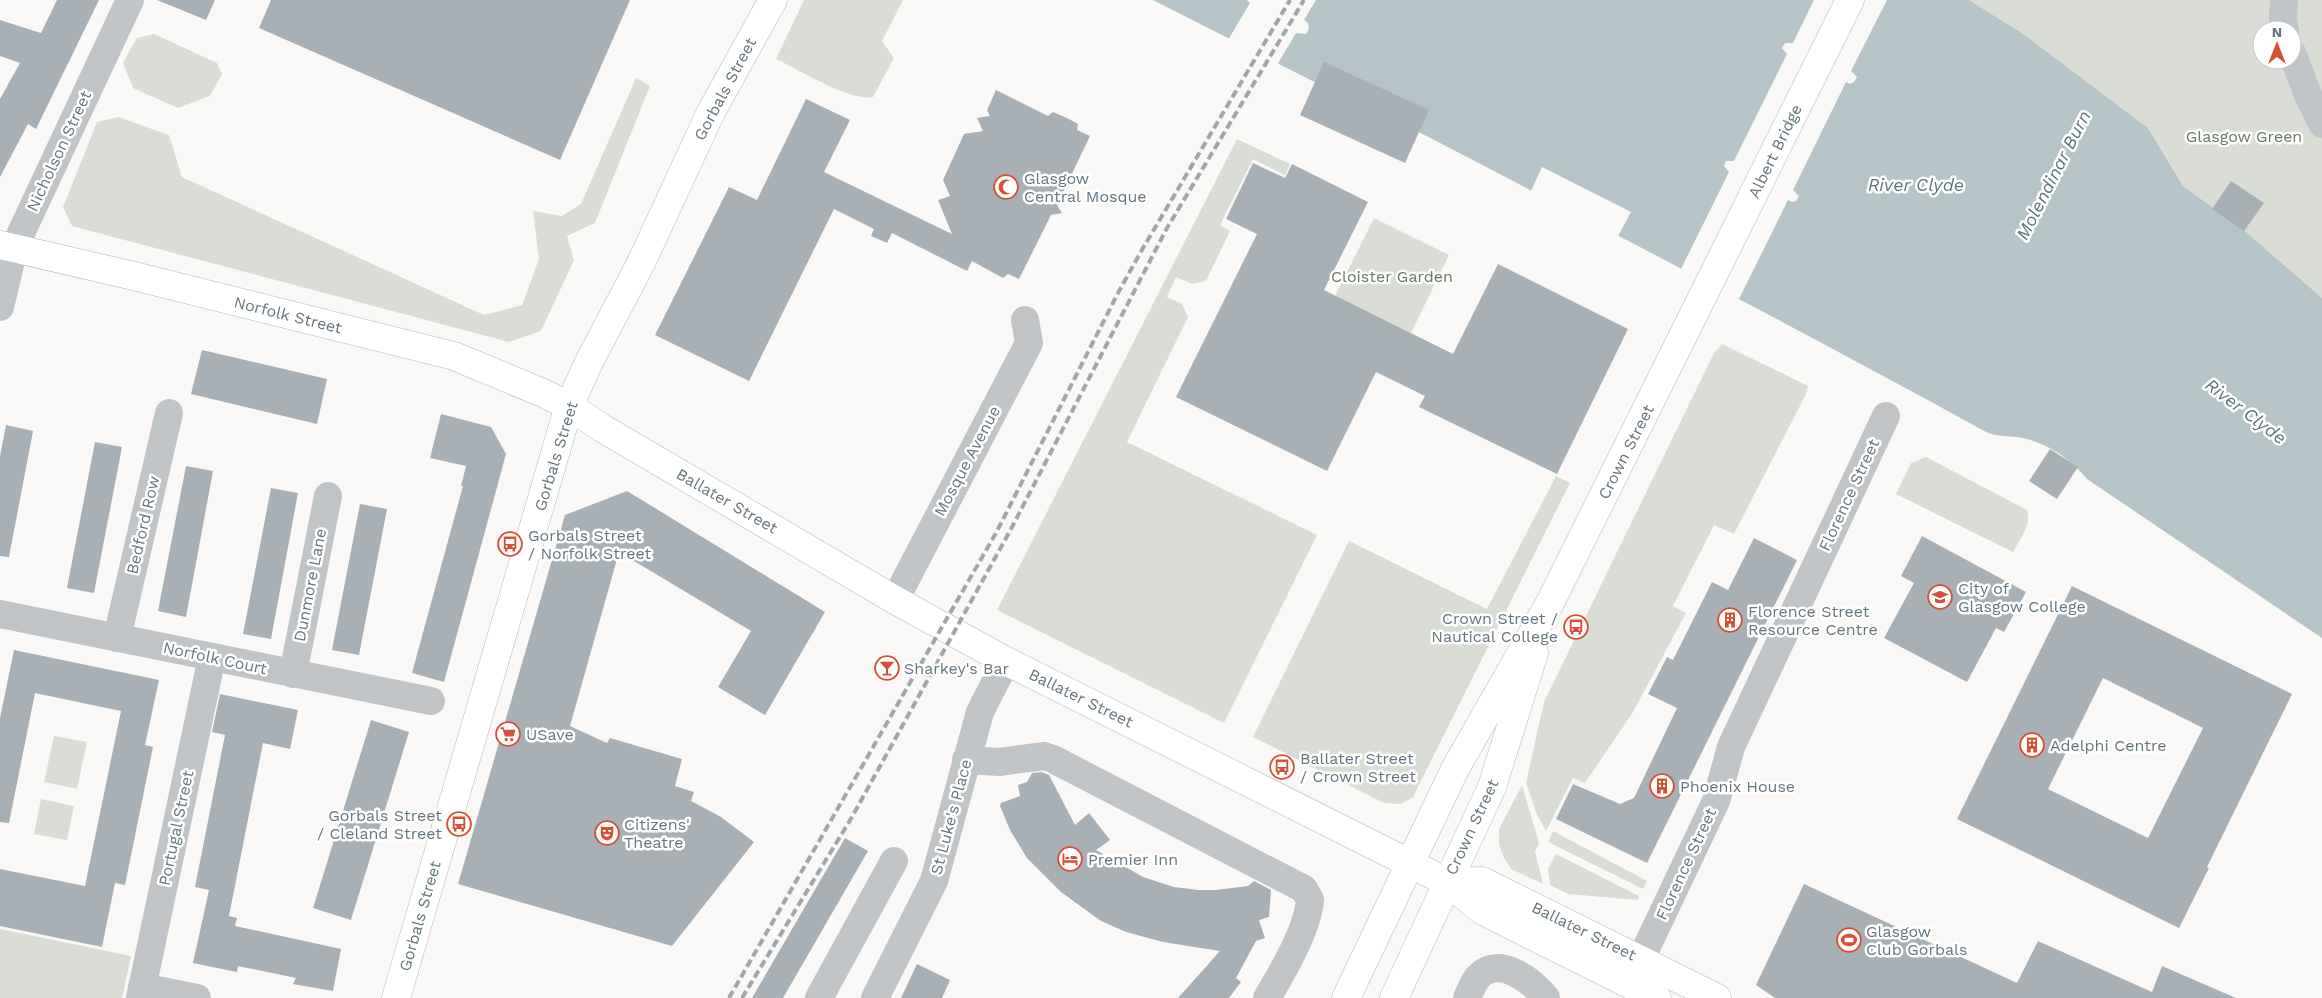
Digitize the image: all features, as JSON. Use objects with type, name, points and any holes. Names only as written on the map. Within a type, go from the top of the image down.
[{"type":"main road","name":"Gorbals Street","points":[[396,998],[570,406],[589,362],[641,263],[711,112],[773,0]]},
{"type":"main road","name":"Albert Bridge","points":[[1701,302],[1850,0]]},
{"type":"main road","name":"Norfolk Street","points":[[7,247],[143,278],[454,356],[570,406]]},
{"type":"main road","name":"Crown Street","points":[[1346,998],[1455,769],[1551,601],[1701,302]]},
{"type":"main road","name":"Ballater Street","points":[[570,406],[602,428],[895,600],[1006,661],[1447,882],[1483,911],[1657,998]]},
{"type":"main road","name":"Crown Street","points":[[1394,998],[1492,787],[1551,601]]},
{"type":"main road","name":"Ballater Street","points":[[1447,882],[1482,880],[1641,958],[1717,998]]},
{"type":"street","name":"Nicholson Street","points":[[0,307],[7,247],[79,107],[130,0]]},
{"type":"street","points":[[2283,20],[2284,0]]},
{"type":"street","points":[[2298,70],[2322,124]]},
{"type":"street","name":"Mosque Avenue","points":[[895,600],[1029,343],[1025,320]]},
{"type":"street","name":"Bedford Row","points":[[117,638],[169,413]]},
{"type":"street","name":"Florence Street","points":[[1630,984],[1716,801],[1731,747],[1886,416]]},
{"type":"street","name":"Dunmore Lane","points":[[292,674],[328,496]]},
{"type":"street","name":"Norfolk Court","points":[[0,614],[431,701]]},
{"type":"street","name":"Portugal Street","points":[[141,992],[212,657]]},
{"type":"street","name":"St Luke's Place","points":[[875,998],[934,880],[980,712],[1006,661]]},
{"type":"street","points":[[966,760],[999,762],[1044,756],[1053,759],[1293,882],[1304,890],[1310,900],[1307,916],[1282,973],[1267,998]]},
{"type":"street","points":[[819,998],[894,861]]},
{"type":"street","points":[[1467,998],[1477,978],[1483,973],[1500,968],[1523,976],[1546,998]]},
{"type":"street","points":[[141,992],[197,998]]},
{"type":"green space","points":[[804,0],[903,0],[882,41],[894,58],[873,97],[852,95],[839,90],[776,59]]},
{"type":"green space","name":"Glasgow Green","points":[[1969,0],[2322,0],[2322,298],[2245,231],[2183,186],[2148,128],[2022,33]]},
{"type":"green space","points":[[154,34],[217,63],[222,74],[210,96],[178,108],[133,88],[123,63],[137,38]]},
{"type":"green space","points":[[636,78],[650,86],[595,223],[567,236],[574,260],[541,331],[509,342],[72,226],[63,207],[97,122],[118,117],[169,135],[182,177],[484,315],[522,305],[539,259],[533,211],[562,216],[581,204]]},
{"type":"green space","points":[[1237,139],[1290,164],[1285,175],[1253,159],[1220,225],[1230,231],[1206,281],[1192,284],[1176,277],[1167,297],[1182,304],[1188,317],[1127,442],[1317,535],[1224,723],[997,610]]},
{"type":"green space","name":"Cloister Garden","points":[[1374,218],[1449,255],[1411,333],[1335,296]]},
{"type":"green space","points":[[1722,344],[1808,386],[1806,394],[1734,534],[1714,525],[1673,606],[1686,613],[1633,712],[1585,783],[1573,778],[1546,831],[1537,815],[1526,783],[1544,702],[1714,353]]},
{"type":"green space","points":[[1926,457],[2027,510],[2027,526],[2013,552],[1896,494],[1911,463]]},
{"type":"green space","points":[[1556,476],[1570,483],[1413,797],[1401,804],[1384,803],[1253,737],[1349,541],[1487,609]]},
{"type":"green space","points":[[54,736],[87,742],[77,789],[44,782]]},
{"type":"green space","points":[[1522,785],[1539,843],[1535,851],[1543,884],[1511,869],[1503,856],[1499,844],[1499,829]]},
{"type":"green space","points":[[41,799],[74,806],[67,840],[34,834]]},
{"type":"green space","points":[[1553,831],[1647,881],[1643,889],[1548,842]]},
{"type":"green space","points":[[1556,854],[1639,896],[1638,900],[1568,894],[1550,885],[1548,869]]},
{"type":"green space","points":[[0,929],[131,956],[122,998],[0,998]]},
{"type":"water","name":"River Clyde","points":[[1153,0],[1969,0],[2022,33],[2148,128],[2183,186],[2245,231],[2322,298],[2322,638],[2087,479],[2068,460],[2044,445],[2027,439],[1986,432],[1770,316],[1409,127],[1342,96]]},
{"type":"pier","points":[[1247,0],[1316,0],[1304,20],[1308,23],[1309,29],[1306,34],[1296,33],[1277,65],[1228,40],[1250,3]]},
{"type":"pier","points":[[1814,0],[1887,0],[1851,71],[1857,77],[1850,84],[1846,82],[1793,190],[1799,196],[1796,201],[1788,200],[1738,301],[1680,271],[1729,172],[1724,166],[1726,161],[1734,161],[1787,54],[1782,48],[1785,43],[1793,43]]},
{"type":"pier","points":[[1542,167],[1631,212],[1617,238],[1530,193]]},
{"type":"building","points":[[57,0],[99,0],[36,129],[28,124],[0,177],[0,99],[20,63],[0,56],[0,20],[41,33]]},
{"type":"building","points":[[157,0],[215,0],[206,20]]},
{"type":"building","points":[[271,0],[630,0],[560,160],[259,28]]},
{"type":"building","points":[[1324,62],[1429,110],[1405,163],[1300,115]]},
{"type":"building","points":[[996,90],[1048,116],[1053,112],[1067,118],[1078,124],[1077,130],[1090,136],[1057,205],[1062,213],[1051,215],[1019,279],[1008,274],[1003,278],[972,261],[967,271],[892,233],[887,243],[871,236],[874,229],[834,209],[749,381],[655,335],[729,187],[757,200],[806,99],[850,120],[824,172],[952,234],[938,200],[950,196],[943,180],[964,134],[983,131],[977,118],[990,116],[987,110]]},
{"type":"building","points":[[1253,163],[1285,178],[1292,164],[1368,202],[1324,290],[1453,354],[1498,264],[1628,329],[1557,474],[1419,407],[1425,396],[1376,372],[1327,471],[1176,397],[1257,234],[1226,219]]},
{"type":"building","points":[[2231,181],[2264,203],[2244,231],[2212,209]]},
{"type":"building","points":[[202,350],[327,379],[317,424],[191,394]]},
{"type":"building","points":[[441,414],[491,427],[506,454],[444,682],[412,673],[463,486],[461,486],[466,466],[430,458]]},
{"type":"building","points":[[6,425],[33,431],[9,557],[0,556],[0,456]]},
{"type":"building","points":[[95,442],[122,447],[94,593],[67,588]]},
{"type":"building","points":[[2050,449],[2078,467],[2057,499],[2029,481]]},
{"type":"building","points":[[186,466],[213,471],[186,617],[158,611]]},
{"type":"building","points":[[271,488],[298,493],[271,639],[243,634]]},
{"type":"building","points":[[627,491],[825,612],[765,715],[718,687],[751,631],[619,552],[570,726],[607,743],[610,738],[682,759],[675,786],[694,792],[691,801],[721,817],[754,842],[672,946],[458,884],[565,515]]},
{"type":"building","points":[[360,504],[387,509],[359,655],[332,650]]},
{"type":"building","points":[[1922,536],[2026,592],[2004,632],[1996,628],[1967,682],[1884,638],[1914,583],[1901,576]]},
{"type":"building","points":[[1754,538],[1797,560],[1647,863],[1556,819],[1573,784],[1620,804],[1634,798],[1677,708],[1648,694],[1667,657],[1673,660],[1712,582],[1728,590]]},
{"type":"building","name":"Adelphi Centre","points":[[2072,586],[2292,694],[2179,928],[1957,819]],"holes":[[[2103,678],[2203,728],[2148,838],[2048,789]]]},
{"type":"building","points":[[14,650],[159,680],[145,745],[153,747],[125,885],[115,883],[102,947],[0,926],[0,869],[85,886],[121,711],[35,693],[9,823],[0,822],[0,718]]},
{"type":"building","points":[[220,694],[298,710],[290,749],[263,743],[229,916],[237,918],[235,926],[341,949],[333,991],[293,984],[296,978],[238,966],[237,972],[193,963],[209,890],[195,887],[225,735],[212,732]]},
{"type":"building","points":[[371,720],[409,732],[351,920],[313,908]]},
{"type":"building","points":[[1042,772],[1049,775],[1075,825],[1089,813],[1110,840],[1096,850],[1143,877],[1174,887],[1198,890],[1248,886],[1254,881],[1271,890],[1269,917],[1259,920],[1265,938],[1256,941],[1236,978],[1241,982],[1229,998],[1178,998],[1220,951],[1163,942],[1126,932],[1101,921],[1061,892],[1027,858],[1010,830],[1000,806],[1001,803],[1020,796],[1018,785],[1027,782],[1032,773]]},
{"type":"building","points":[[845,838],[868,851],[783,998],[752,998]]},
{"type":"building","name":"Glasgow Club Gorbals","points":[[1804,884],[2017,983],[2038,941],[2152,992],[2162,966],[2236,998],[1775,998],[1756,985]]},
{"type":"building","points":[[917,964],[950,980],[942,998],[901,998]]},
{"type":"railway","points":[[729,998],[996,533],[1118,293],[1143,248],[1290,0]]},
{"type":"railway","points":[[742,998],[852,817],[1011,529],[1167,228],[1304,0]]},
{"type":"place","name":"Glasgow Central Mosque","points":[[1006,187]]},
{"type":"place","name":"Gorbals Street / Norfolk Street","points":[[510,544]]},
{"type":"place","name":"City of Glasgow College","points":[[1940,597]]},
{"type":"place","name":"Florence Street Resource Centre","points":[[1730,620]]},
{"type":"place","name":"Crown Street / Nautical College","points":[[1576,627]]},
{"type":"place","name":"Sharkey's Bar","points":[[887,668]]},
{"type":"place","name":"USave","points":[[508,734]]},
{"type":"place","name":"Adelphi Centre","points":[[2032,745]]},
{"type":"place","name":"Ballater Street / Crown Street","points":[[1282,767]]},
{"type":"place","name":"Phoenix House","points":[[1662,786]]},
{"type":"place","name":"Gorbals Street / Cleland Street","points":[[459,824]]},
{"type":"place","name":"Citizens' Theatre","points":[[607,833]]},
{"type":"place","name":"Premier Inn","points":[[1070,859]]},
{"type":"place","name":"Glasgow Club Gorbals","points":[[1849,940]]},
{"type":"water label","name":"Molendinar Burn","points":[[2053,175]]}]
